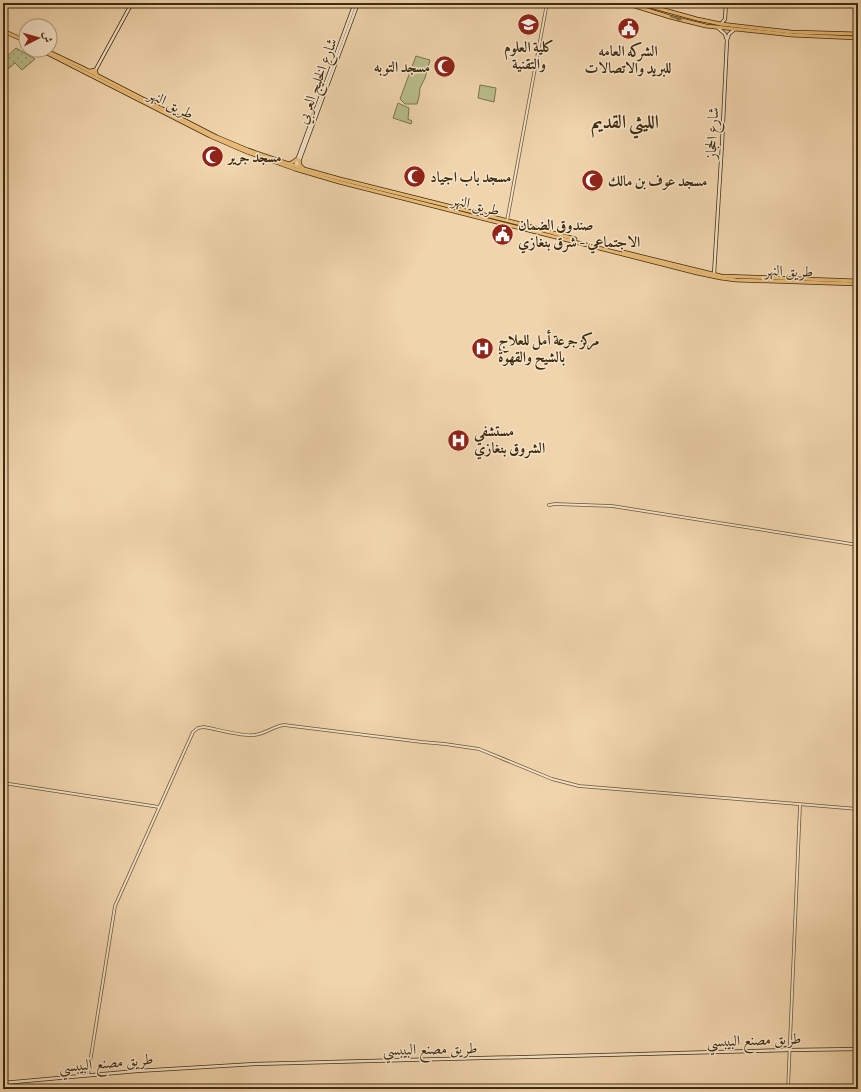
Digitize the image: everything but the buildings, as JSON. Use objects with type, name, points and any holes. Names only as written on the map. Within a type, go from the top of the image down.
[{"type":"main road","points":[[93,74],[132,3]]},
{"type":"main road","name":"شارع الخليج العربي","points":[[296,166],[356,3]]},
{"type":"main road","points":[[625,3],[689,22],[717,27],[792,35],[858,36]]},
{"type":"main road","points":[[640,3],[721,24],[791,32],[858,36]]},
{"type":"main road","points":[[721,24],[724,21],[726,3]]},
{"type":"main road","points":[[725,15],[730,25]]},
{"type":"main road","points":[[717,27],[725,34],[727,40]]},
{"type":"main road","points":[[727,40],[729,34],[735,29]]},
{"type":"main road","points":[[3,32],[8,36],[18,39]]},
{"type":"main road","points":[[3,32],[18,39]]},
{"type":"main road","name":"شارع الحجاز","points":[[714,274],[727,40]]},
{"type":"main road","name":"طريق النهر","points":[[58,56],[217,137],[248,150],[304,169],[721,278],[736,280],[858,283]]},
{"type":"main road","name":"طريق النهر","points":[[57,58],[210,136],[247,152],[321,176],[507,221],[553,235],[721,276],[858,283]]},
{"type":"main road","points":[[89,71],[95,70]]},
{"type":"main road","points":[[95,70],[97,76]]},
{"type":"main road","points":[[288,164],[298,159],[300,165],[304,169]]},
{"type":"main road","name":"طريق مصنع البيبسي","points":[[3,1083],[209,1066],[858,1049]]},
{"type":"street","points":[[507,221],[548,3]]},
{"type":"street","points":[[549,505],[612,506],[858,545]]},
{"type":"street","points":[[88,1075],[115,906],[193,732],[196,729],[204,727],[252,736],[263,734],[283,725],[445,744],[479,749],[552,779],[579,786],[858,809]]},
{"type":"street","points":[[3,783],[159,807]]},
{"type":"street","points":[[788,1089],[800,805]]},
{"type":"green space","points":[[16,48],[18,49],[18,58],[35,59],[22,70],[15,63],[3,73],[3,60]]},
{"type":"green space","points":[[416,56],[430,60],[425,78],[420,88],[417,104],[405,104],[400,99]]},
{"type":"green space","points":[[480,85],[496,88],[494,102],[478,98]]},
{"type":"green space","points":[[398,103],[409,108],[408,119],[412,121],[411,124],[393,118]]},
{"type":"place","name":"كلية العلوم والتقنية","points":[[529,24]]},
{"type":"place","name":"الشركه العامه للبريد والاتصالات","points":[[628,28]]},
{"type":"place","name":"مسجد التوبه","points":[[445,67]]},
{"type":"place","name":"مسجد جرير","points":[[213,157]]},
{"type":"place","name":"مسجد باب اجياد","points":[[415,177]]},
{"type":"place","name":"مسجد عوف بن مالك","points":[[592,181]]},
{"type":"place","name":"صندوق الضمان الاجتماعي - شرق بنغازي","points":[[503,234]]},
{"type":"place","name":"مركز جرعة أمل للعلاج بالشيح والقهوة","points":[[483,349]]},
{"type":"place","name":"مستشفي الشروق بنغازي","points":[[458,440]]},
{"type":"district","name":"الليثي القديم","points":[[625,121]]}]
